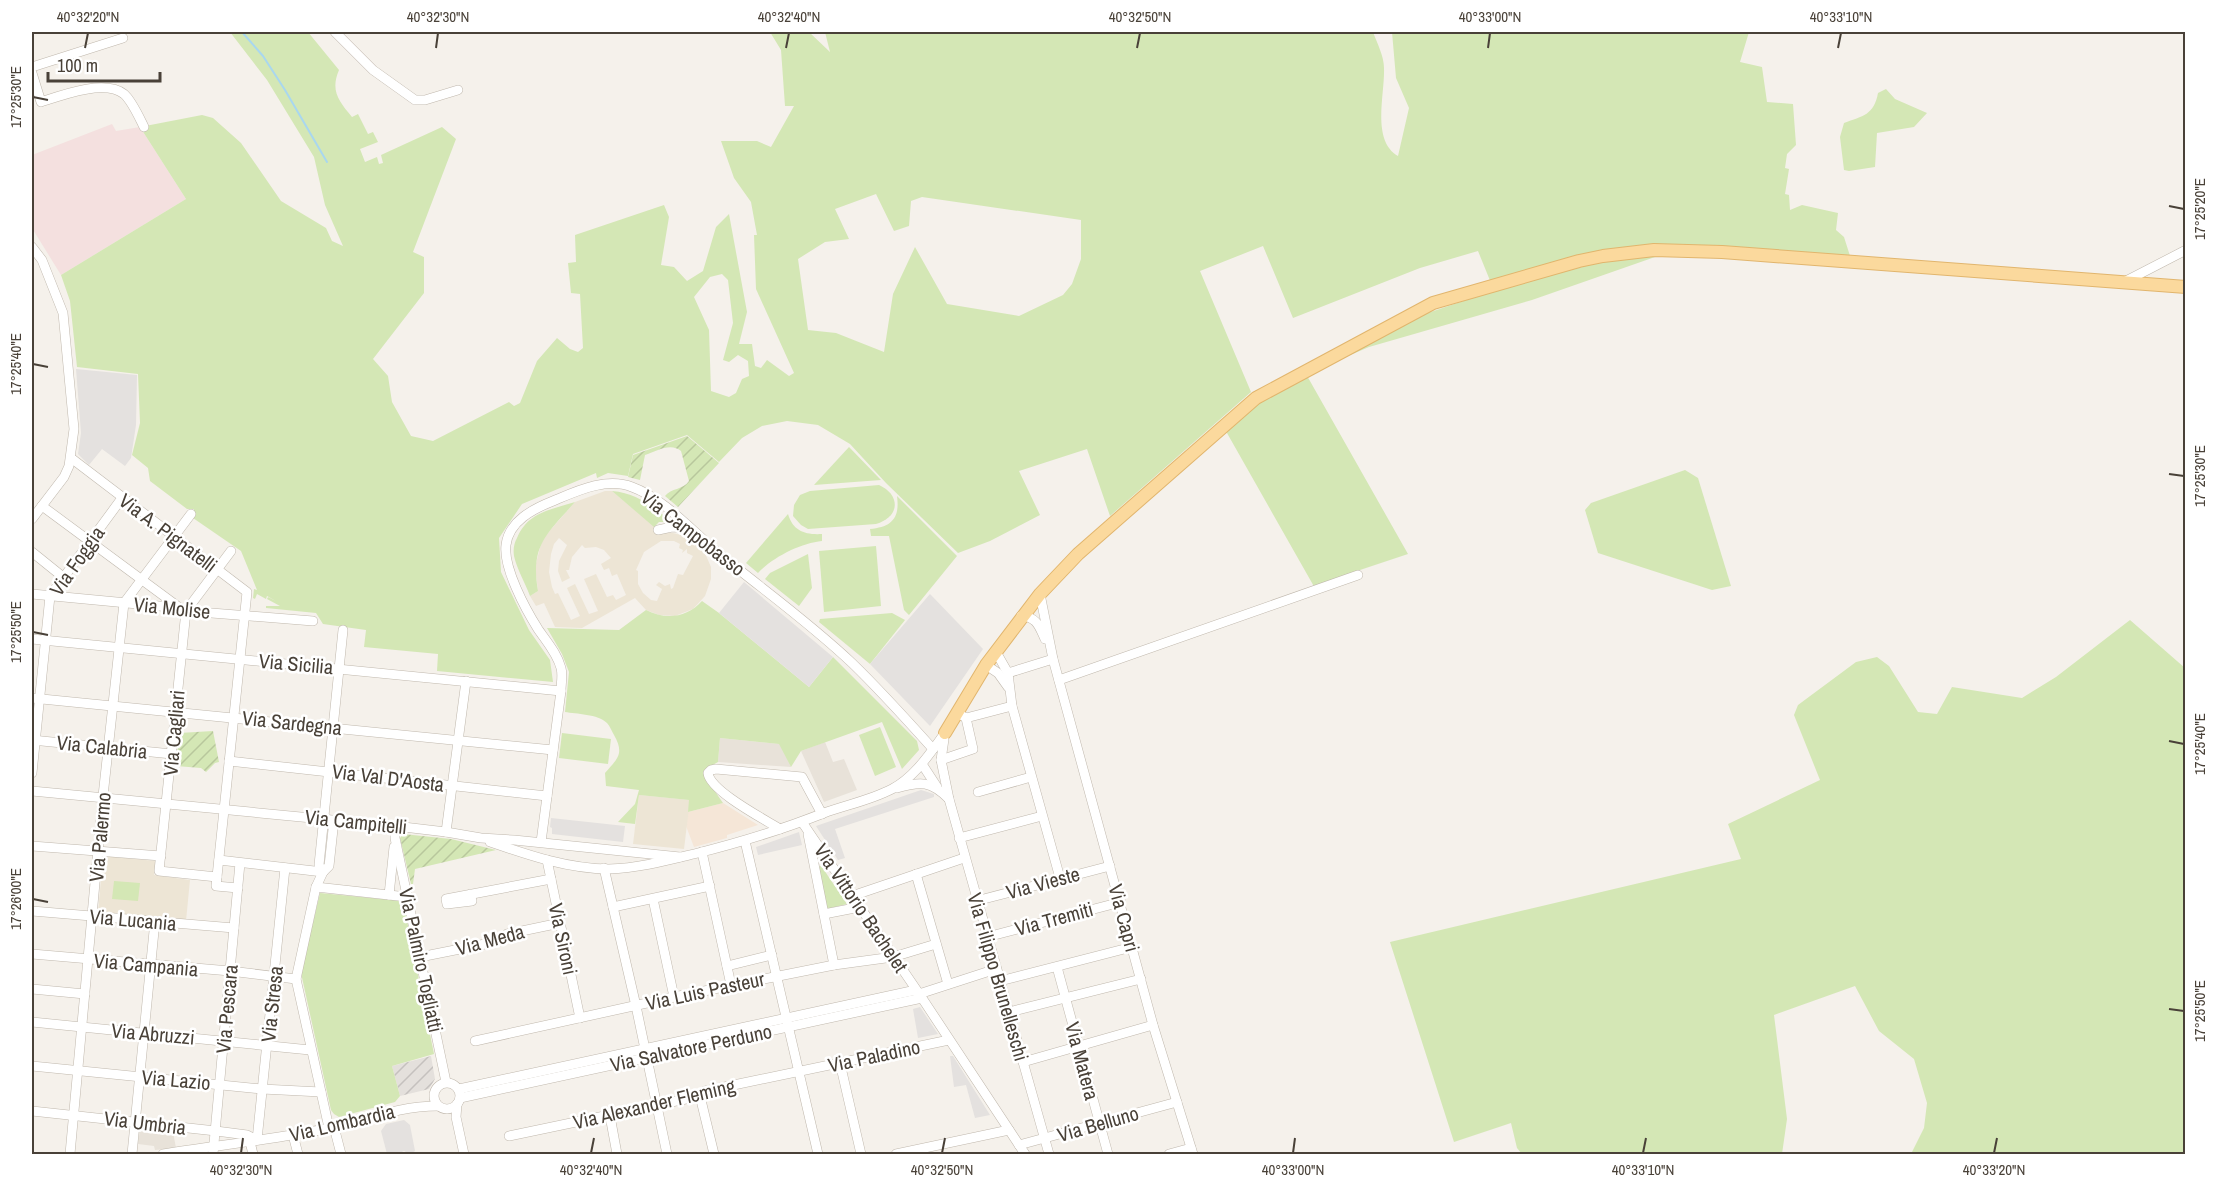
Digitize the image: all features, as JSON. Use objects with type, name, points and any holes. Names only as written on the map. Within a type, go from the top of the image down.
[{"type":"main road","points":[[945,733],[961,715],[987,665],[1021,616],[1078,554],[1256,398],[1432,303],[1579,261],[1654,250],[1722,252],[2186,287]]},
{"type":"street","points":[[335,32],[373,70],[415,100],[425,100],[458,90]]},
{"type":"street","points":[[32,67],[123,38]]},
{"type":"street","points":[[32,73],[41,102],[79,90],[111,88],[125,95],[144,127]]},
{"type":"street","points":[[32,247],[42,260],[63,313],[74,423],[72,458],[64,477],[32,519]]},
{"type":"street","points":[[2123,282],[2186,250]]},
{"type":"street","name":"Via A. Pignatelli","points":[[72,458],[247,592],[245,615]]},
{"type":"street","name":"Via Campobasso","points":[[541,842],[561,691],[561,668],[529,612],[507,562],[506,544],[514,527],[525,513],[584,489],[609,483],[630,486],[653,497],[689,528],[759,579],[811,621],[933,749]]},
{"type":"street","name":"Via Foggia","points":[[32,773],[36,699],[50,596],[122,498]]},
{"type":"street","points":[[42,506],[183,610],[231,551]]},
{"type":"street","name":"Via Palermo","points":[[70,1155],[108,748],[124,603],[191,514]]},
{"type":"street","points":[[658,530],[672,527],[689,528]]},
{"type":"street","points":[[32,552],[63,577]]},
{"type":"street","points":[[1059,680],[1358,575]]},
{"type":"street","name":"Via Molise","points":[[32,594],[313,621]]},
{"type":"street","name":"Via Capri","points":[[1040,594],[1052,655],[1153,1025],[1192,1151]]},
{"type":"street","name":"Via Cagliari","points":[[161,856],[182,654],[183,610]]},
{"type":"street","points":[[238,888],[216,886],[245,615]]},
{"type":"street","name":"Via Capri","points":[[1021,616],[1030,617],[1036,621],[1052,655]]},
{"type":"street","points":[[323,872],[319,865],[329,819],[328,771],[343,630]]},
{"type":"street","name":"Via Sicilia","points":[[32,639],[561,691]]},
{"type":"street","points":[[996,652],[1008,673],[1011,706],[1060,878]]},
{"type":"street","points":[[1008,673],[1052,655]]},
{"type":"street","points":[[987,665],[998,673],[1008,687]]},
{"type":"street","points":[[446,831],[466,681]]},
{"type":"street","name":"Via Sardegna","points":[[36,699],[176,711],[553,750]]},
{"type":"street","points":[[941,760],[973,749],[961,715],[1011,706]]},
{"type":"street","points":[[892,789],[924,761],[945,733]]},
{"type":"street","name":"Via Filippo Brunelleschi","points":[[945,733],[941,760],[949,799],[976,901],[1050,1155]]},
{"type":"street","name":"Via Calabria","points":[[33,740],[172,754]]},
{"type":"street","name":"Via Val D'Aosta","points":[[229,761],[547,796]]},
{"type":"street","points":[[924,761],[940,768],[945,778]]},
{"type":"street","points":[[924,761],[937,787],[949,799]]},
{"type":"street","points":[[780,829],[728,795],[711,781],[708,773],[716,769],[802,777],[822,814]]},
{"type":"street","points":[[978,792],[1031,777]]},
{"type":"street","points":[[481,838],[549,860],[604,868],[647,866],[745,841],[780,829],[805,826],[822,814],[892,789],[920,784],[937,787]]},
{"type":"street","name":"Via Campitelli","points":[[32,791],[395,825],[481,838],[680,857]]},
{"type":"street","points":[[959,838],[1042,816]]},
{"type":"street","name":"Via Palmiro Togliatti","points":[[388,895],[395,825]]},
{"type":"street","points":[[805,826],[834,965]]},
{"type":"street","name":"Via Vittorio Bachelet","points":[[805,826],[1025,1155]]},
{"type":"street","name":"Via Palmiro Togliatti","points":[[395,838],[446,1082]]},
{"type":"street","points":[[745,841],[818,1155]]},
{"type":"street","points":[[549,860],[554,844]]},
{"type":"street","points":[[32,846],[161,856],[159,871],[218,877]]},
{"type":"street","points":[[702,852],[731,985]]},
{"type":"street","points":[[852,896],[964,858]]},
{"type":"street","points":[[219,860],[323,872]]},
{"type":"street","name":"Via Sironi","points":[[549,860],[580,1018]]},
{"type":"street","name":"Via Pescara","points":[[214,1151],[240,863]]},
{"type":"street","name":"Via Vieste","points":[[976,901],[1110,866]]},
{"type":"street","name":"Via Stresa","points":[[253,1155],[275,976],[285,868]]},
{"type":"street","points":[[604,868],[668,1155]]},
{"type":"street","points":[[323,872],[308,915],[296,980],[310,1050],[340,1155]]},
{"type":"street","points":[[916,874],[948,984]]},
{"type":"street","points":[[470,894],[551,879]]},
{"type":"street","points":[[613,907],[710,886]]},
{"type":"street","points":[[316,887],[407,897]]},
{"type":"street","points":[[653,899],[674,997]]},
{"type":"street","name":"Via Tremiti","points":[[987,937],[1121,902]]},
{"type":"street","points":[[824,914],[860,907]]},
{"type":"street","name":"Via Lucania","points":[[32,911],[234,928]]},
{"type":"street","points":[[132,1155],[155,921]]},
{"type":"street","name":"Via Meda","points":[[420,957],[500,941],[507,934],[560,923]]},
{"type":"street","name":"Via Luis Pasteur","points":[[475,1041],[731,985],[834,965],[893,957],[936,944]]},
{"type":"street","points":[[1000,981],[1132,947]]},
{"type":"street","name":"Via Campania","points":[[32,954],[230,971],[296,980]]},
{"type":"street","name":"Via Luis Pasteur","points":[[727,966],[772,955]]},
{"type":"street","name":"Via Matera","points":[[1057,967],[1108,1155]]},
{"type":"street","name":"Via Vittorio Bachelet","points":[[919,994],[996,969]]},
{"type":"street","points":[[1008,1012],[1141,979]]},
{"type":"street","points":[[32,989],[85,994]]},
{"type":"street","name":"Via Salvatore Perduno","points":[[459,1097],[645,1053],[919,994]]},
{"type":"street","name":"Via Abruzzi","points":[[32,1022],[310,1050]]},
{"type":"street","points":[[1023,1062],[1153,1025]]},
{"type":"street","name":"Via Paladino","points":[[799,1071],[950,1040]]},
{"type":"street","points":[[840,1063],[861,1155]]},
{"type":"street","name":"Via Lazio","points":[[32,1066],[262,1089],[321,1092]]},
{"type":"street","name":"Via Alexander Fleming","points":[[508,1136],[656,1106],[700,1096],[705,1091],[799,1071]]},
{"type":"street","points":[[458,1131],[435,1100],[434,1093],[437,1087],[446,1082],[453,1084],[459,1097],[458,1131],[464,1155]]},
{"type":"street","name":"Via Lombardia","points":[[413,1106],[434,1093]]},
{"type":"street","points":[[700,1096],[714,1155]]},
{"type":"street","points":[[442,1107],[452,1108],[459,1097]]},
{"type":"street","name":"Via Belluno","points":[[1019,1145],[1177,1102]]},
{"type":"street","name":"Via Lombardia","points":[[163,1155],[214,1151],[254,1141],[332,1127],[413,1106],[442,1107]]},
{"type":"street","name":"Via Umbria","points":[[32,1111],[247,1135],[254,1141]]},
{"type":"street","points":[[610,1116],[617,1155]]},
{"type":"street","points":[[896,1155],[1009,1130]]},
{"type":"street","points":[[293,1135],[297,1155]]},
{"type":"street","points":[[1169,1155],[1192,1151]]},
{"type":"shaded area","points":[[112,124],[116,131],[140,127],[186,199],[61,275],[32,228],[32,155]]},
{"type":"shaded area","points":[[76,369],[137,375],[136,425],[131,458],[125,466],[102,449],[89,465],[78,454],[81,433]]},
{"type":"shaded area","points":[[605,491],[612,491],[662,533],[685,536],[695,542],[704,551],[711,567],[711,579],[705,596],[693,609],[675,616],[659,615],[646,610],[635,598],[582,628],[555,627],[544,603],[536,606],[530,596],[538,591],[535,567],[541,544],[575,502]],"holes":[[[559,538],[567,545],[559,561],[558,571],[562,582],[570,578],[566,570],[569,570],[572,557],[582,545],[585,548],[596,547],[604,550],[611,558],[601,564],[604,570],[609,568],[612,576],[617,574],[626,595],[616,600],[613,595],[607,597],[596,574],[584,579],[598,611],[589,614],[575,584],[567,588],[580,616],[571,620],[558,593],[555,594],[549,572],[551,554]],[[661,541],[674,541],[680,544],[679,548],[683,550],[682,553],[687,549],[687,553],[693,556],[683,575],[678,574],[673,588],[671,589],[670,584],[665,586],[659,582],[656,585],[662,589],[657,601],[651,600],[643,593],[638,584],[638,571],[636,570],[644,552]]]},
{"type":"shaded area","points":[[744,582],[833,657],[809,687],[719,613]]},
{"type":"shaded area","points":[[930,594],[983,649],[930,726],[870,664]]},
{"type":"shaded area","points":[[720,738],[780,744],[791,767],[718,762]]},
{"type":"shaded area","points":[[825,742],[833,762],[844,759],[857,790],[824,802],[801,751]]},
{"type":"shaded area","points":[[921,790],[934,794],[934,797],[835,829],[845,858],[838,860],[816,826]]},
{"type":"shaded area","points":[[639,795],[690,800],[684,849],[633,844]]},
{"type":"shaded area","points":[[723,803],[758,825],[727,835],[727,838],[694,847],[686,826],[688,812]]},
{"type":"shaded area","points":[[551,818],[625,826],[623,842],[552,834]]},
{"type":"shaded area","points":[[799,832],[802,845],[758,855],[756,847]]},
{"type":"shaded area","points":[[103,856],[156,861],[154,875],[190,880],[186,921],[98,913]]},
{"type":"shaded area","points":[[920,1007],[938,1034],[918,1038],[913,1009]]},
{"type":"shaded area","points":[[431,1056],[435,1079],[429,1089],[400,1096],[392,1066]]},
{"type":"shaded area","points":[[950,1056],[953,1056],[990,1115],[975,1118],[966,1085],[954,1087]]},
{"type":"shaded area","points":[[404,1120],[410,1125],[415,1151],[410,1154],[404,1151],[387,1154],[381,1131],[386,1124]]},
{"type":"shaded area","points":[[140,1128],[173,1132],[176,1148],[155,1150],[154,1146],[138,1144]]},
{"type":"green space","points":[[230,32],[308,32],[339,70],[335,84],[340,101],[352,117],[358,114],[368,134],[373,132],[378,142],[360,149],[365,162],[377,157],[379,164],[383,163],[381,155],[442,127],[456,139],[413,252],[424,257],[424,293],[373,359],[388,376],[392,402],[411,436],[433,441],[509,402],[514,406],[520,403],[537,361],[557,338],[570,349],[578,352],[583,348],[580,294],[571,293],[568,263],[576,262],[575,235],[664,205],[669,217],[661,265],[674,267],[687,281],[703,271],[716,227],[729,214],[747,312],[739,344],[752,344],[755,366],[761,368],[767,360],[789,376],[794,373],[756,289],[754,235],[757,235],[751,202],[734,178],[721,141],[757,141],[771,147],[794,106],[785,106],[781,50],[770,32],[809,32],[830,52],[825,32],[1373,32],[1384,63],[1382,128],[1390,149],[1398,156],[1409,108],[1396,78],[1392,32],[1749,32],[1740,62],[1762,67],[1767,102],[1793,104],[1796,145],[1787,154],[1785,168],[1789,169],[1785,194],[1789,195],[1790,210],[1802,205],[1838,213],[1836,230],[1844,237],[1851,259],[1640,248],[1491,283],[1478,251],[1420,268],[1293,318],[1263,246],[1200,271],[1251,392],[1110,516],[1087,449],[1019,471],[1040,515],[990,541],[958,553],[886,483],[850,444],[818,425],[787,421],[762,426],[742,438],[719,462],[687,435],[633,454],[628,476],[608,473],[597,478],[596,473],[522,504],[499,538],[501,572],[529,630],[550,660],[553,682],[437,671],[438,654],[364,647],[366,630],[323,624],[316,613],[266,608],[266,606],[280,606],[267,599],[268,597],[276,601],[267,596],[266,599],[257,594],[255,599],[253,598],[254,589],[257,590],[241,551],[193,518],[194,509],[187,509],[150,481],[148,468],[132,455],[140,423],[138,374],[77,367],[70,301],[61,275],[186,199],[140,127],[202,115],[213,118],[241,143],[281,201],[326,228],[332,241],[343,246],[325,205],[314,157],[267,80]],"holes":[[[876,194],[894,231],[909,226],[911,201],[922,197],[1081,220],[1081,259],[1072,284],[1063,295],[1019,316],[947,304],[915,247],[893,294],[884,352],[836,333],[808,330],[798,259],[825,242],[849,239],[835,209]],[[722,274],[728,280],[733,323],[723,360],[729,362],[738,355],[748,361],[749,376],[742,379],[736,393],[729,397],[711,391],[709,330],[694,297],[710,277]]]},
{"type":"green space","points":[[1886,89],[1895,99],[1927,113],[1914,127],[1877,133],[1875,167],[1844,170],[1840,137],[1844,123],[1867,114],[1874,106],[1878,93]]},
{"type":"green space","points":[[1649,252],[1655,257],[1532,300],[1369,347],[1306,374],[1408,554],[1342,576],[1316,590],[1223,426],[1365,334],[1574,264]]},
{"type":"green space","points":[[687,436],[719,463],[678,507],[665,496],[689,481],[681,451],[677,448],[663,448],[645,455],[640,480],[628,477],[633,455]]},
{"type":"green space","points":[[849,447],[881,480],[814,485]]},
{"type":"green space","points":[[1685,470],[1698,478],[1731,586],[1712,590],[1598,553],[1585,510],[1591,503]]},
{"type":"green space","points":[[879,485],[891,494],[895,506],[890,516],[876,524],[808,529],[793,516],[794,505],[800,495],[810,491]]},
{"type":"green space","points":[[612,491],[637,498],[672,522],[659,522],[654,527]]},
{"type":"green space","points":[[897,496],[957,556],[909,615],[904,610],[889,536],[871,536],[870,529],[884,526],[893,520],[898,504]]},
{"type":"green space","points":[[575,502],[543,541],[536,562],[538,591],[530,596],[514,556],[516,540],[522,529],[534,517]]},
{"type":"green space","points":[[788,514],[796,528],[805,533],[822,534],[822,541],[788,552],[758,573],[746,563]]},
{"type":"green space","points":[[876,546],[881,606],[824,612],[819,551]]},
{"type":"green space","points":[[808,554],[812,588],[799,606],[765,579],[770,573]]},
{"type":"green space","points":[[702,601],[809,687],[833,657],[917,741],[919,750],[902,769],[882,722],[801,751],[791,767],[779,744],[720,738],[718,762],[711,766],[714,790],[723,803],[688,812],[689,800],[639,795],[635,824],[618,822],[635,804],[639,790],[606,786],[605,773],[618,756],[619,747],[609,726],[603,720],[593,716],[565,712],[569,672],[547,628],[619,630],[646,610],[661,615],[676,616],[690,611]]},
{"type":"green space","points":[[892,613],[905,620],[870,664],[819,622],[820,619]]},
{"type":"green space","points":[[2130,620],[2185,668],[2185,1154],[1911,1154],[1924,1128],[1927,1103],[1914,1059],[1879,1031],[1855,986],[1774,1015],[1787,1119],[1782,1154],[1522,1154],[1517,1148],[1511,1123],[1454,1142],[1390,942],[1741,859],[1728,824],[1820,780],[1794,715],[1798,705],[1856,662],[1877,657],[1889,666],[1918,712],[1937,714],[1952,687],[2022,698],[2056,677]]},
{"type":"green space","points":[[880,727],[896,767],[875,776],[859,735]]},
{"type":"green space","points":[[213,731],[219,762],[206,772],[201,768],[176,766],[179,733]]},
{"type":"green space","points":[[562,733],[611,739],[608,764],[559,758]]},
{"type":"green space","points":[[403,834],[451,839],[496,850],[415,869],[413,884],[411,884],[400,838]]},
{"type":"green space","points":[[820,866],[847,904],[827,909],[818,868]]},
{"type":"green space","points":[[114,881],[140,883],[138,901],[112,899]]},
{"type":"green space","points":[[320,893],[403,901],[434,1054],[392,1066],[400,1096],[395,1102],[339,1117],[331,1110],[301,973]]},
{"type":"waterway","points":[[242,32],[263,56],[327,162]]}]
